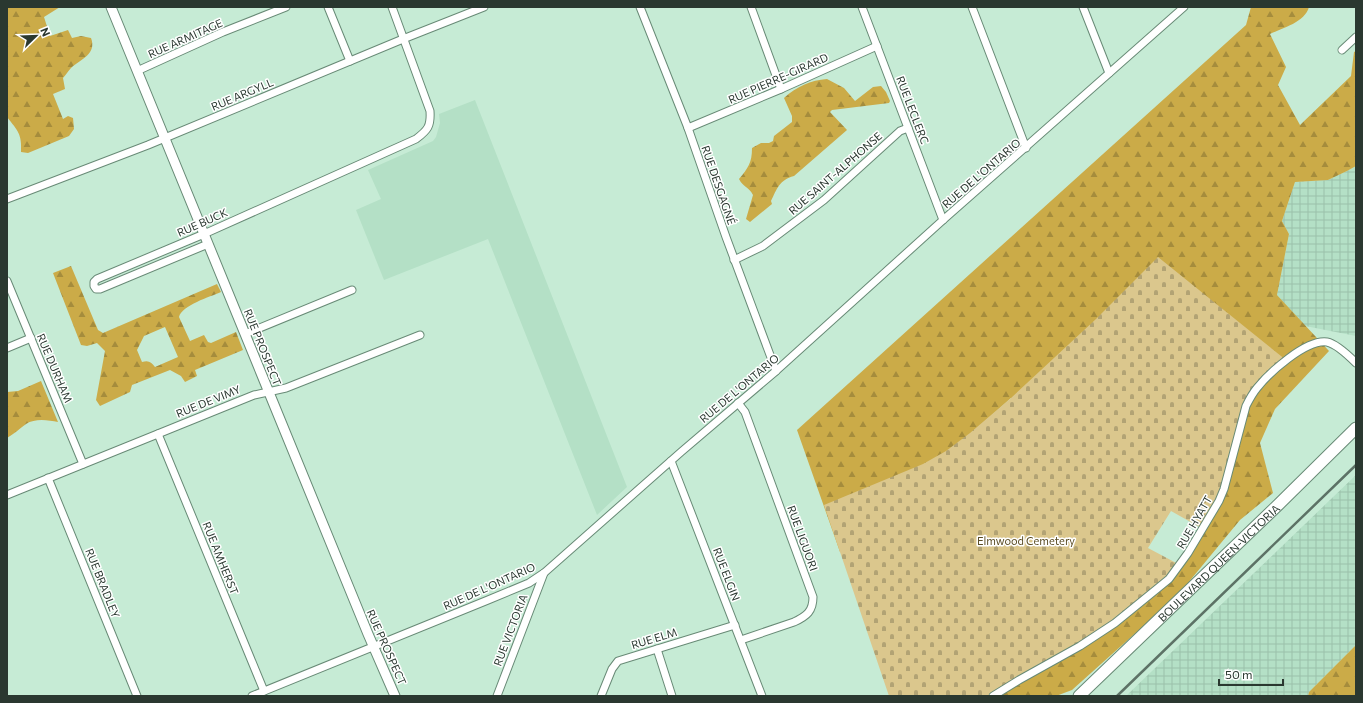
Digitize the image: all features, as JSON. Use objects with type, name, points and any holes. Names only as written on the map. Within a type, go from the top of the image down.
[{"type":"main road","name":"BOULEVARD QUEEN-VICTORIA","points":[[1078,696],[1273,510],[1356,428]]},
{"type":"street","name":"RUE PROSPECT","points":[[111,7],[373,647],[395,696]]},
{"type":"street","name":"RUE ARMITAGE","points":[[137,71],[223,32],[286,7]]},
{"type":"street","points":[[328,7],[350,61]]},
{"type":"street","points":[[392,7],[404,39]]},
{"type":"street","name":"RUE ARGYLL","points":[[7,199],[164,138],[484,7]]},
{"type":"street","name":"RUE DESGAGNÉ","points":[[640,7],[688,128],[734,260],[776,372]]},
{"type":"street","points":[[751,7],[781,89]]},
{"type":"street","name":"RUE LECLERC","points":[[862,7],[943,220]]},
{"type":"street","points":[[972,7],[1026,148]]},
{"type":"street","points":[[1083,7],[1109,72]]},
{"type":"street","name":"RUE DE L'ONTARIO","points":[[252,696],[529,583],[544,573],[671,461],[776,372],[943,220],[1184,7]]},
{"type":"street","points":[[1342,50],[1356,38]]},
{"type":"street","name":"RUE BUCK","points":[[208,244],[100,289],[96,289],[94,286],[96,279],[204,234],[416,139],[426,132],[431,122],[430,111],[404,39]]},
{"type":"street","name":"RUE PIERRE-GIRARD","points":[[688,128],[781,89],[877,46]]},
{"type":"street","name":"RUE SAINT-ALPHONSE","points":[[734,260],[763,246],[824,200],[900,131],[908,128]]},
{"type":"street","name":"RUE DURHAM","points":[[7,281],[83,464]]},
{"type":"street","points":[[245,334],[352,290]]},
{"type":"street","name":"RUE DE VIMY","points":[[7,495],[254,395],[286,388],[420,335]]},
{"type":"street","points":[[7,348],[31,338]]},
{"type":"street","name":"RUE HYATT","points":[[993,696],[1080,646],[1115,623],[1169,579],[1188,554],[1219,501],[1229,474],[1246,406],[1264,380],[1300,350],[1319,342],[1330,343],[1336,346],[1356,363]]},
{"type":"street","name":"RUE LIGUORI","points":[[738,403],[746,412],[812,597],[811,610],[802,618],[740,640]]},
{"type":"street","name":"RUE AMHERST","points":[[158,434],[264,691]]},
{"type":"street","name":"RUE ELGIN","points":[[671,461],[762,696]]},
{"type":"street","name":"RUE BRADLEY","points":[[48,478],[137,696]]},
{"type":"street","name":"RUE VICTORIA","points":[[497,696],[544,573]]},
{"type":"street","name":"RUE ELM","points":[[601,696],[614,665],[623,660],[734,624]]},
{"type":"street","points":[[657,649],[672,696]]},
{"type":"shaded area","points":[[475,100],[627,487],[597,515],[488,239],[384,280],[356,210],[381,199],[368,170],[433,141],[436,137],[440,123],[439,114]]},
{"type":"shaded area","points":[[1356,166],[1356,336],[1305,326],[1277,295],[1289,234],[1282,221],[1295,182],[1328,180]]},
{"type":"shaded area","points":[[1356,475],[1356,645],[1309,692],[1308,696],[1126,696]]},
{"type":"green space","points":[[7,7],[60,7],[44,17],[50,36],[68,30],[72,38],[81,36],[91,38],[92,44],[92,48],[87,56],[71,68],[63,78],[65,89],[53,94],[63,119],[68,116],[73,118],[74,129],[69,136],[28,153],[21,152],[20,137],[7,117]]},
{"type":"green space","points":[[1251,7],[1309,7],[1307,12],[1298,21],[1270,34],[1286,67],[1278,85],[1300,125],[1351,76],[1354,52],[1356,51],[1356,166],[1328,180],[1295,182],[1282,221],[1289,234],[1277,295],[1329,351],[1275,409],[1260,443],[1273,493],[1240,520],[1178,595],[1072,690],[1056,696],[993,696],[1169,579],[1219,501],[1011,398],[840,552],[797,430],[1246,25]]},
{"type":"green space","points":[[827,79],[844,88],[855,101],[873,87],[881,86],[886,92],[890,101],[889,103],[832,110],[830,112],[847,130],[794,176],[785,180],[777,189],[771,201],[772,204],[750,222],[746,219],[753,195],[739,179],[749,165],[752,148],[761,143],[769,143],[773,141],[774,136],[792,122],[792,116],[784,98],[804,85]]},
{"type":"green space","name":"Elmwood Cemetery","points":[[1158,257],[1286,360],[1251,397],[1229,474],[1203,529],[1171,511],[1148,548],[1180,565],[1115,623],[993,696],[889,696],[824,505],[923,464],[946,451],[970,433],[1011,398],[1096,319]]},
{"type":"green space","points":[[71,266],[98,330],[103,333],[217,284],[221,292],[191,305],[181,313],[179,317],[190,341],[204,335],[208,342],[211,343],[236,332],[243,350],[195,370],[197,376],[185,382],[181,376],[170,370],[132,385],[130,392],[100,406],[96,400],[105,351],[97,343],[87,346],[81,345],[53,273]],"holes":[[[165,327],[178,357],[155,367],[150,362],[142,362],[137,350],[144,336]]]},
{"type":"green space","points":[[41,381],[58,422],[46,420],[33,421],[26,424],[7,438],[7,392],[18,391]]},
{"type":"green space","points":[[1356,645],[1356,696],[1308,696],[1309,692]]},
{"type":"railway","points":[[1117,696],[1356,465]]}]
